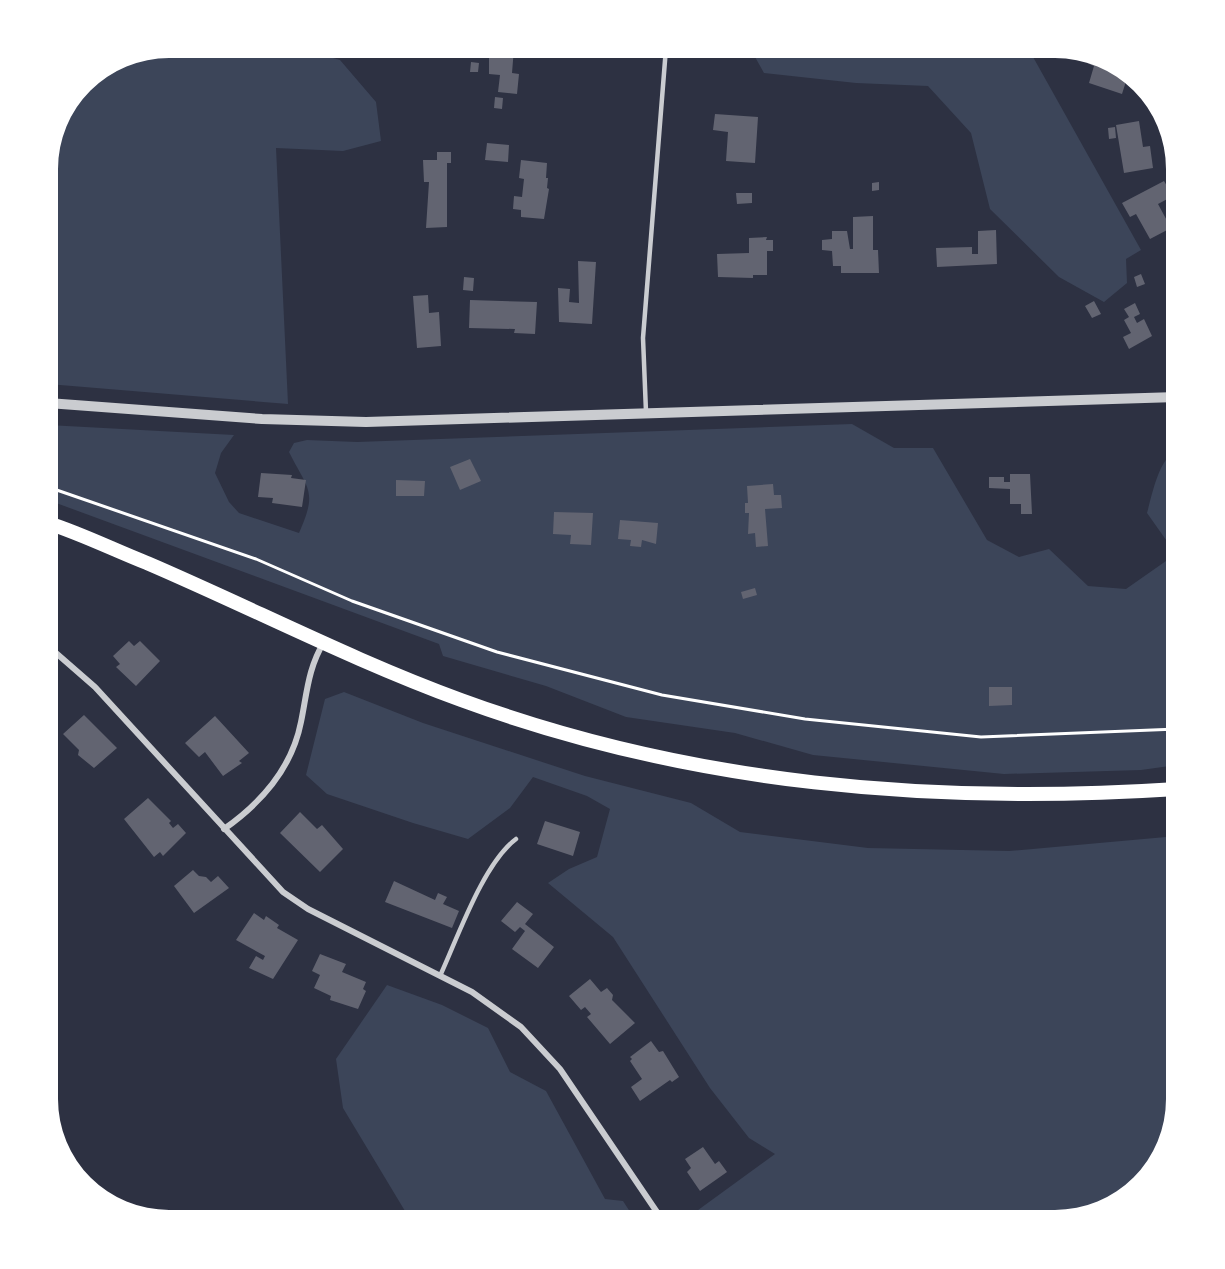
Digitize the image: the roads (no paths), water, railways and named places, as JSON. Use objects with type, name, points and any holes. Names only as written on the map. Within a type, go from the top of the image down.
[{"type":"highway","points":[[59,527],[179,577],[423,685],[487,709],[566,733],[737,771],[817,784],[952,794],[1041,795],[1166,789]]},
{"type":"street","points":[[59,404],[320,421],[1166,397]]},
{"type":"street","points":[[224,829],[267,792],[287,762],[301,726],[310,671],[324,641]]},
{"type":"street","points":[[58,655],[95,687],[271,881],[308,909],[440,976],[499,1009],[542,1047],[560,1069],[656,1210]]},
{"type":"lane","points":[[646,412],[643,338],[665,59]]},
{"type":"lane","points":[[440,976],[489,871],[505,848],[516,839]]}]
